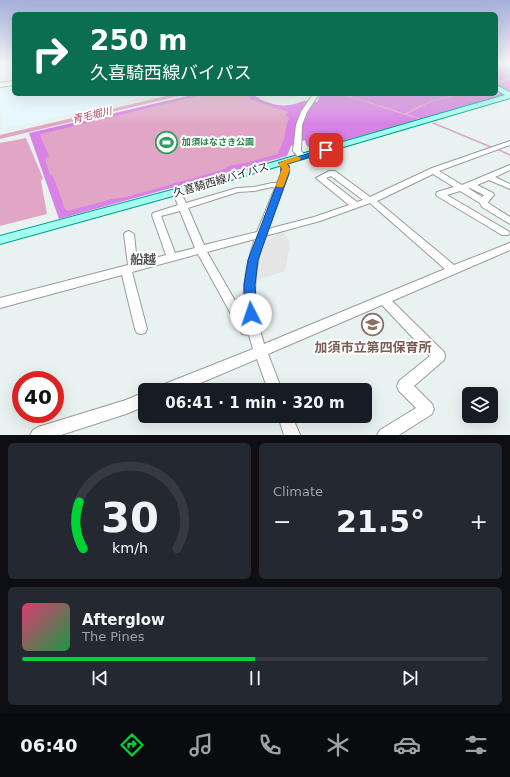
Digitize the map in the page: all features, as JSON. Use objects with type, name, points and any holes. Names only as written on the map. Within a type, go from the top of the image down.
[{"type":"main road","points":[[498,88],[510,96]]},
{"type":"main road","name":"久喜騎西線バイパス","points":[[0,240],[177,193],[510,96]]},
{"type":"street","points":[[0,85],[12,83]]},
{"type":"street","points":[[302,157],[297,151],[299,124],[304,112],[315,96]]},
{"type":"street","points":[[0,303],[129,270],[317,218],[369,200],[433,171],[510,143]]},
{"type":"street","points":[[272,383],[261,353],[251,314],[249,285],[253,260],[286,169],[282,163]]},
{"type":"street","points":[[505,233],[440,194],[471,184],[510,167]]},
{"type":"street","points":[[433,171],[483,201],[485,205],[510,221]]},
{"type":"street","points":[[355,205],[320,178],[332,173],[369,200],[453,270]]},
{"type":"street","points":[[490,176],[510,187]]},
{"type":"street","points":[[471,184],[490,195],[483,201]]},
{"type":"street","points":[[172,258],[156,215],[237,190],[254,189],[272,185],[280,186]]},
{"type":"street","points":[[177,193],[201,250],[246,330],[255,330]]},
{"type":"street","points":[[129,234],[129,270],[141,329]]},
{"type":"street","points":[[185,383],[261,353],[296,335],[510,246]]},
{"type":"street","points":[[383,299],[439,356],[404,386],[426,409],[385,435]]},
{"type":"street","points":[[38,435],[126,407],[138,401]]},
{"type":"street","points":[[287,423],[292,435]]},
{"type":"shaded area","name":"加須はなさき公園","points":[[498,83],[510,83],[510,93],[314,149],[310,148],[306,144],[305,140],[291,146],[287,156],[59,219],[29,133],[187,96],[255,96],[275,104],[285,105],[305,101],[317,102],[320,96],[498,96]]},
{"type":"shaded area","points":[[12,84],[12,96],[150,96],[3,129],[0,109],[0,86]]},
{"type":"shaded area","name":"加須はなさき公園","points":[[197,96],[247,96],[252,100],[289,112],[285,115],[289,118],[284,139],[278,154],[229,166],[225,169],[127,197],[112,199],[68,211],[65,209],[53,176],[50,175],[45,159],[49,156],[40,135]]},
{"type":"shaded area","points":[[26,138],[43,178],[41,181],[47,214],[0,226],[0,143]]},
{"type":"shaded area","points":[[283,232],[290,242],[285,271],[257,280],[262,252],[267,240]]},
{"type":"waterway","name":"青毛堀川","points":[[0,137],[175,96]]},
{"type":"waterway","points":[[348,96],[384,107]]},
{"type":"waterway","points":[[419,107],[432,101],[451,96]]},
{"type":"waterway","points":[[380,106],[420,119]]},
{"type":"waterway","points":[[405,114],[419,107]]},
{"type":"waterway","points":[[433,123],[491,147]]},
{"type":"waterway","points":[[497,149],[510,155]]},
{"type":"slow traffic","points":[[280,185],[286,169],[282,163],[297,158]]},
{"type":"place","name":"加須はなさき公園","points":[[166,142]]},
{"type":"place","name":"加須市立第四保育所","points":[[373,325]]},
{"type":"district","name":"船越","points":[[143,259]]},
{"type":"route","points":[[251,314],[249,285],[253,260],[285,173],[286,169],[282,163],[326,150]]}]
